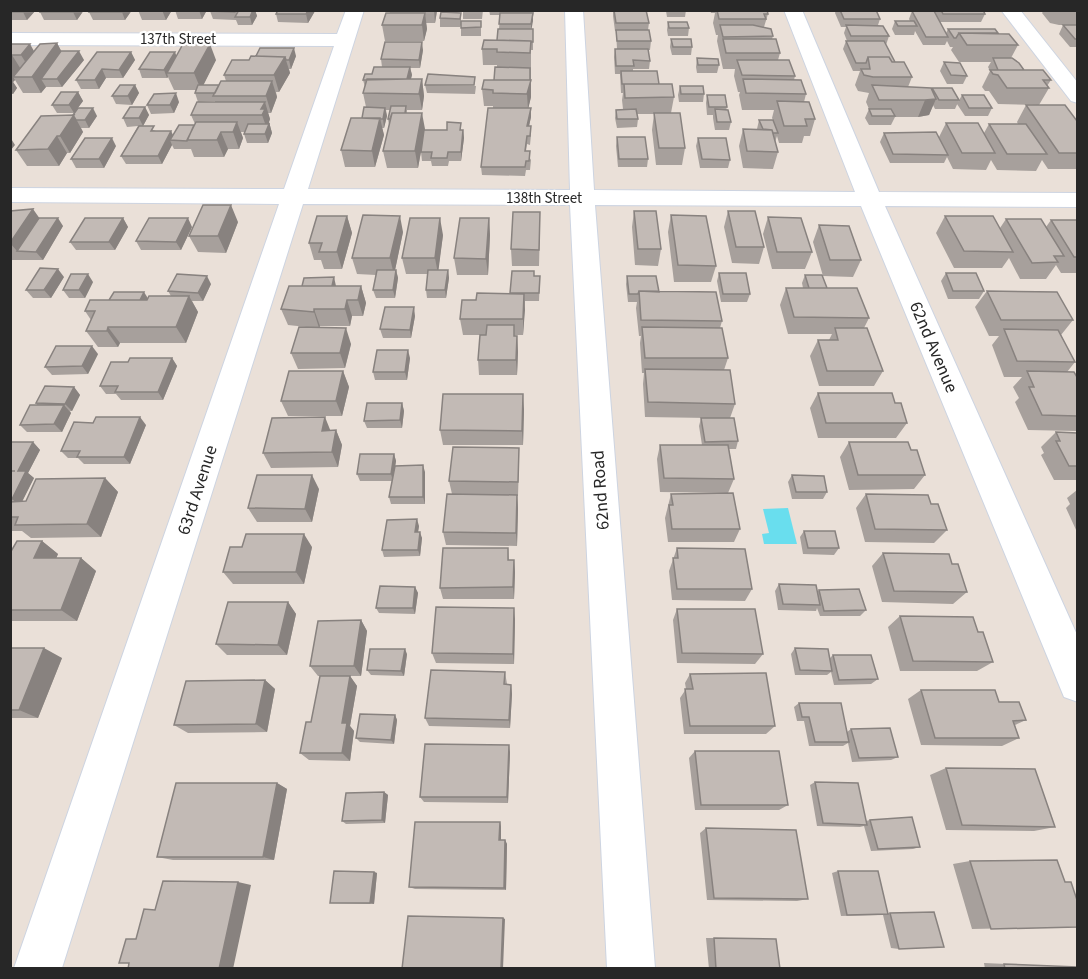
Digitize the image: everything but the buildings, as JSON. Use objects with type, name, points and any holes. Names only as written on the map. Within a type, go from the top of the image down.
[{"type":"street","name":"62nd Road","points":[[574,10],[582,198],[631,969]]},
{"type":"street","name":"62nd Avenue","points":[[793,10],[870,199],[1077,683]]},
{"type":"street","points":[[1010,10],[1077,97]]},
{"type":"street","name":"137th Street","points":[[10,39],[350,25]]},
{"type":"street","name":"63rd Avenue","points":[[38,969],[350,25]]},
{"type":"street","name":"138th Street","points":[[10,195],[1077,200]]},
{"type":"water","points":[[788,508],[797,544],[764,544],[762,534],[769,533],[763,509]]}]
